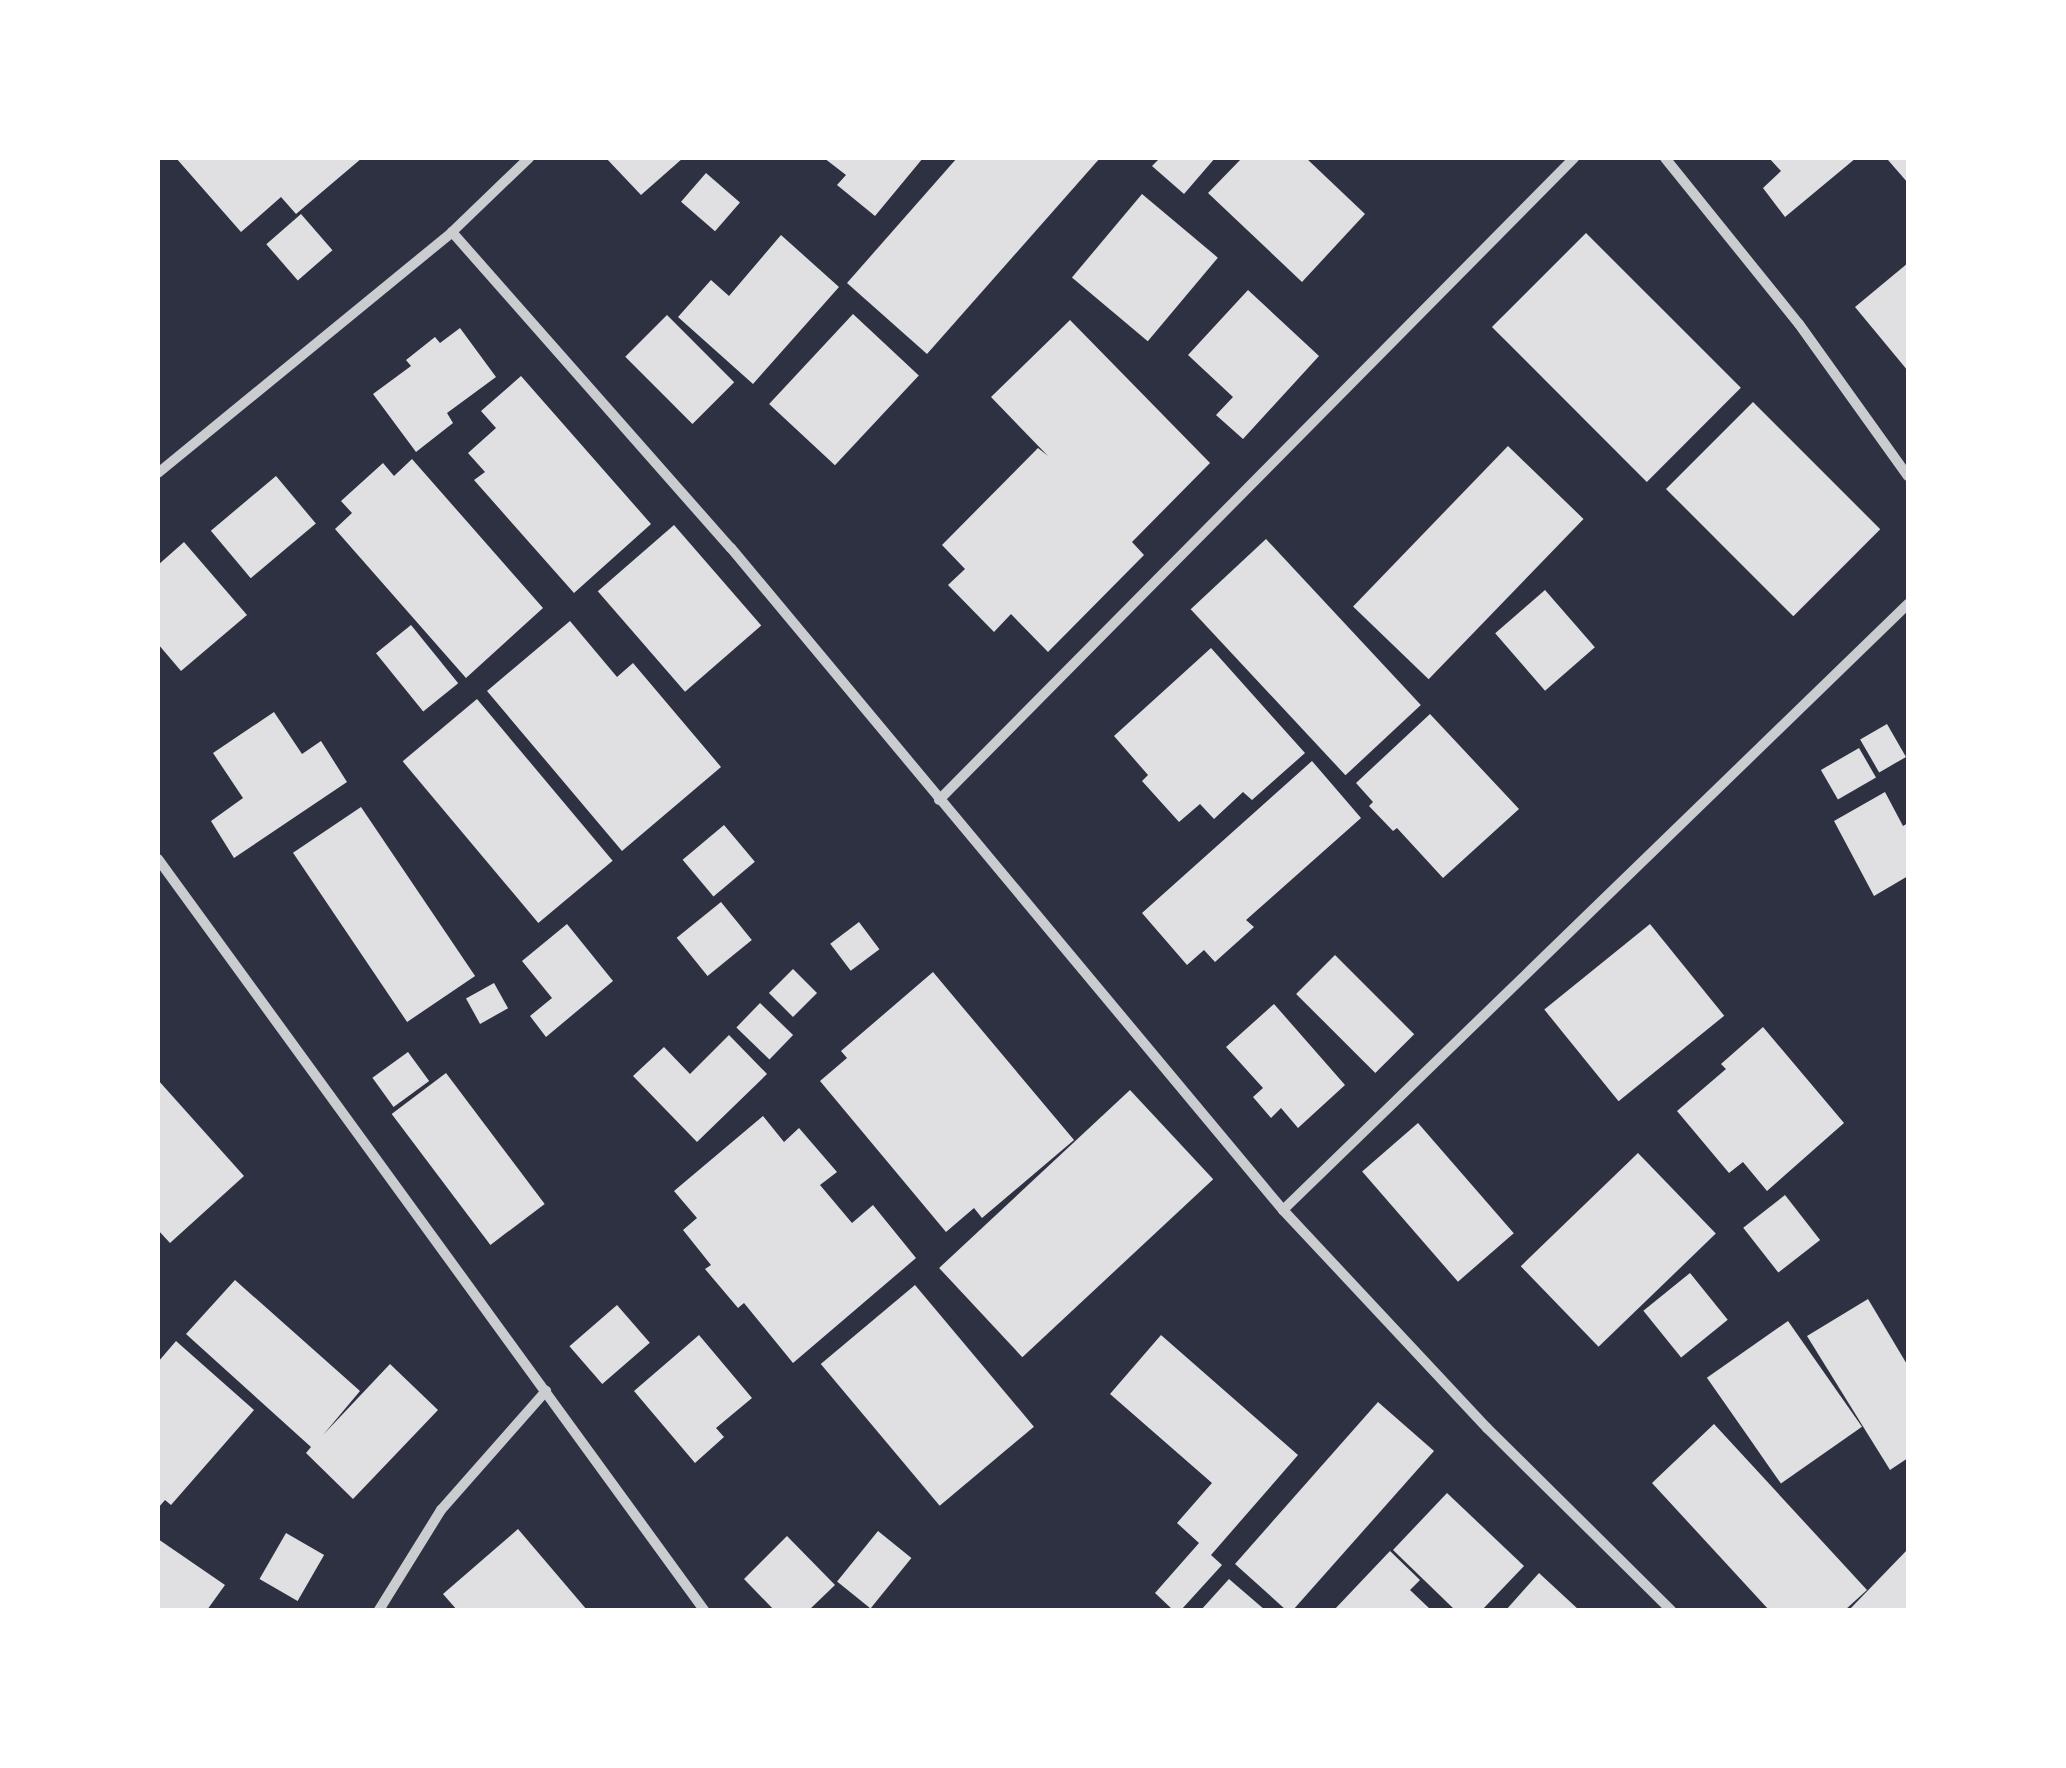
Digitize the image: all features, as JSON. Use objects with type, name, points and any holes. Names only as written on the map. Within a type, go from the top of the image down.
[{"type":"street","points":[[158,474],[452,232],[529,158]]},
{"type":"street","points":[[939,800],[1574,158]]},
{"type":"street","points":[[1666,158],[1798,324],[1908,476]]},
{"type":"street","points":[[452,232],[731,548],[1283,1210],[1487,1428],[1671,1610]]},
{"type":"street","points":[[1283,1210],[1908,604]]},
{"type":"street","points":[[158,858],[704,1610]]},
{"type":"street","points":[[379,1610],[442,1510],[546,1390]]},
{"type":"building","points":[[176,158],[362,158],[296,214],[281,197],[241,232]]},
{"type":"building","points":[[606,158],[683,158],[641,195]]},
{"type":"building","points":[[824,158],[923,158],[875,216],[837,185],[846,175]]},
{"type":"building","points":[[957,158],[1100,158],[927,354],[847,283]]},
{"type":"building","points":[[1160,158],[1215,158],[1184,194],[1152,166]]},
{"type":"building","points":[[1242,158],[1306,158],[1365,214],[1302,282],[1208,193]]},
{"type":"building","points":[[1769,158],[1856,158],[1785,217],[1763,188],[1781,171]]},
{"type":"building","points":[[1908,158],[1908,183],[1888,160]]},
{"type":"building","points":[[706,173],[740,203],[715,231],[681,202]]},
{"type":"building","points":[[1142,194],[1218,258],[1148,341],[1072,277]]},
{"type":"building","points":[[301,214],[332,250],[298,280],[266,244]]},
{"type":"building","points":[[1586,233],[1741,388],[1647,482],[1492,327]]},
{"type":"building","points":[[781,235],[839,287],[753,384],[678,317],[711,280],[729,296]]},
{"type":"building","points":[[1908,263],[1908,371],[1855,307]]},
{"type":"building","points":[[1248,290],[1319,356],[1243,439],[1216,415],[1233,397],[1188,355]]},
{"type":"building","points":[[853,314],[919,375],[835,465],[769,404]]},
{"type":"building","points":[[667,315],[734,382],[692,424],[625,357]]},
{"type":"building","points":[[1070,320],[1210,463],[1132,542],[1144,555],[1048,652],[1011,614],[994,632],[948,585],[965,569],[942,545],[1038,448],[1048,456],[991,397]]},
{"type":"building","points":[[460,328],[496,377],[447,413],[453,423],[416,452],[373,394],[411,366],[406,360],[435,337],[440,343]]},
{"type":"building","points":[[521,376],[651,524],[574,593],[474,480],[485,472],[468,453],[496,428],[481,411]]},
{"type":"building","points":[[1753,402],[1880,529],[1793,616],[1666,489]]},
{"type":"building","points":[[1508,446],[1584,519],[1429,679],[1353,606]]},
{"type":"building","points":[[412,459],[543,608],[466,678],[335,529],[352,513],[341,501],[383,463],[394,476]]},
{"type":"building","points":[[276,476],[316,523],[251,578],[211,531]]},
{"type":"building","points":[[674,525],[761,625],[685,692],[598,591]]},
{"type":"building","points":[[1266,539],[1421,705],[1345,775],[1191,609]]},
{"type":"building","points":[[184,542],[247,615],[181,671],[158,644],[158,565]]},
{"type":"building","points":[[1545,590],[1595,647],[1545,691],[1495,633]]},
{"type":"building","points":[[570,621],[617,677],[633,663],[721,767],[622,851],[487,691]]},
{"type":"building","points":[[411,625],[458,683],[423,712],[376,653]]},
{"type":"building","points":[[1211,648],[1305,753],[1252,800],[1243,792],[1214,819],[1200,804],[1179,822],[1142,781],[1148,775],[1114,736]]},
{"type":"building","points":[[477,699],[613,861],[538,923],[403,761]]},
{"type":"building","points":[[274,712],[302,754],[321,741],[347,782],[234,858],[211,821],[243,798],[213,753]]},
{"type":"building","points":[[1430,714],[1519,809],[1443,878],[1397,828],[1393,831],[1369,806],[1373,802],[1356,783]]},
{"type":"building","points":[[1887,724],[1906,757],[1879,772],[1860,740]]},
{"type":"building","points":[[1859,748],[1876,777],[1838,799],[1821,770]]},
{"type":"building","points":[[1312,761],[1361,818],[1246,920],[1254,927],[1215,962],[1204,950],[1187,965],[1142,913]]},
{"type":"building","points":[[1885,792],[1903,826],[1908,823],[1908,876],[1874,896],[1834,821]]},
{"type":"building","points":[[361,807],[475,976],[407,1022],[293,853]]},
{"type":"building","points":[[724,825],[755,862],[713,896],[683,860]]},
{"type":"building","points":[[721,902],[752,940],[708,976],[677,938]]},
{"type":"building","points":[[859,922],[879,949],[851,971],[830,944]]},
{"type":"building","points":[[567,924],[613,981],[546,1037],[530,1016],[552,998],[522,961]]},
{"type":"building","points":[[1650,924],[1724,1016],[1619,1101],[1544,1010]]},
{"type":"building","points":[[1335,955],[1414,1034],[1375,1073],[1296,994]]},
{"type":"building","points":[[793,969],[817,993],[793,1017],[769,993]]},
{"type":"building","points":[[933,972],[1074,1140],[982,1218],[974,1208],[946,1232],[820,1081],[847,1058],[841,1051]]},
{"type":"building","points":[[494,983],[508,1008],[480,1024],[466,999]]},
{"type":"building","points":[[760,1003],[793,1035],[769,1059],[736,1027]]},
{"type":"building","points":[[1274,1004],[1345,1085],[1298,1128],[1281,1108],[1271,1118],[1253,1097],[1263,1088],[1226,1047]]},
{"type":"building","points":[[1763,1027],[1844,1123],[1767,1191],[1743,1162],[1729,1173],[1677,1111],[1726,1069],[1721,1064]]},
{"type":"building","points":[[729,1035],[767,1074],[697,1142],[633,1076],[664,1047],[690,1074]]},
{"type":"building","points":[[408,1052],[429,1081],[394,1107],[372,1078]]},
{"type":"building","points":[[446,1073],[545,1204],[490,1245],[392,1114]]},
{"type":"building","points":[[158,1080],[244,1176],[170,1243],[158,1230]]},
{"type":"building","points":[[1130,1090],[1213,1179],[1022,1357],[939,1268]]},
{"type":"building","points":[[763,1116],[784,1142],[799,1128],[837,1172],[820,1185],[852,1223],[873,1205],[916,1258],[793,1363],[744,1303],[738,1308],[705,1269],[711,1265],[683,1230],[697,1218],[674,1191]]},
{"type":"building","points":[[1418,1123],[1514,1233],[1458,1282],[1362,1172]]},
{"type":"building","points":[[1638,1153],[1716,1234],[1599,1347],[1521,1266]]},
{"type":"building","points":[[1785,1195],[1820,1240],[1778,1273],[1743,1228]]},
{"type":"building","points":[[1690,1273],[1728,1320],[1681,1357],[1643,1311]]},
{"type":"building","points":[[235,1280],[360,1391],[323,1435],[390,1364],[438,1410],[353,1499],[306,1453],[311,1447],[186,1334]]},
{"type":"building","points":[[915,1285],[1034,1427],[940,1506],[821,1364]]},
{"type":"building","points":[[1868,1299],[1908,1366],[1908,1458],[1890,1470],[1807,1336]]},
{"type":"building","points":[[617,1305],[650,1343],[602,1384],[569,1346]]},
{"type":"building","points":[[1788,1321],[1862,1427],[1781,1483],[1707,1378]]},
{"type":"building","points":[[699,1335],[752,1398],[716,1428],[724,1437],[695,1463],[634,1391]]},
{"type":"building","points":[[1161,1335],[1298,1455],[1211,1555],[1222,1565],[1181,1610],[1173,1610],[1155,1593],[1199,1543],[1177,1523],[1212,1483],[1110,1394]]},
{"type":"building","points":[[176,1341],[254,1410],[171,1505],[165,1500],[158,1508],[158,1362]]},
{"type":"building","points":[[1378,1402],[1434,1451],[1293,1610],[1286,1610],[1235,1564]]},
{"type":"building","points":[[1714,1424],[1867,1590],[1845,1610],[1769,1610],[1652,1483]]},
{"type":"building","points":[[1447,1493],[1524,1566],[1482,1610],[1455,1610],[1393,1550]]},
{"type":"building","points":[[518,1529],[587,1610],[457,1610],[443,1594]]},
{"type":"building","points":[[878,1531],[911,1558],[871,1609],[837,1582]]},
{"type":"building","points":[[286,1533],[324,1555],[298,1601],[260,1579]]},
{"type":"building","points":[[787,1536],[835,1585],[809,1610],[774,1610],[744,1579]]},
{"type":"building","points":[[158,1539],[225,1585],[207,1610],[158,1610]]},
{"type":"building","points":[[1908,1549],[1908,1610],[1849,1610]]},
{"type":"building","points":[[1390,1551],[1420,1580],[1410,1590],[1431,1610],[1334,1610]]},
{"type":"building","points":[[1539,1573],[1579,1610],[1506,1610]]},
{"type":"building","points":[[1229,1579],[1265,1610],[1201,1610]]}]
